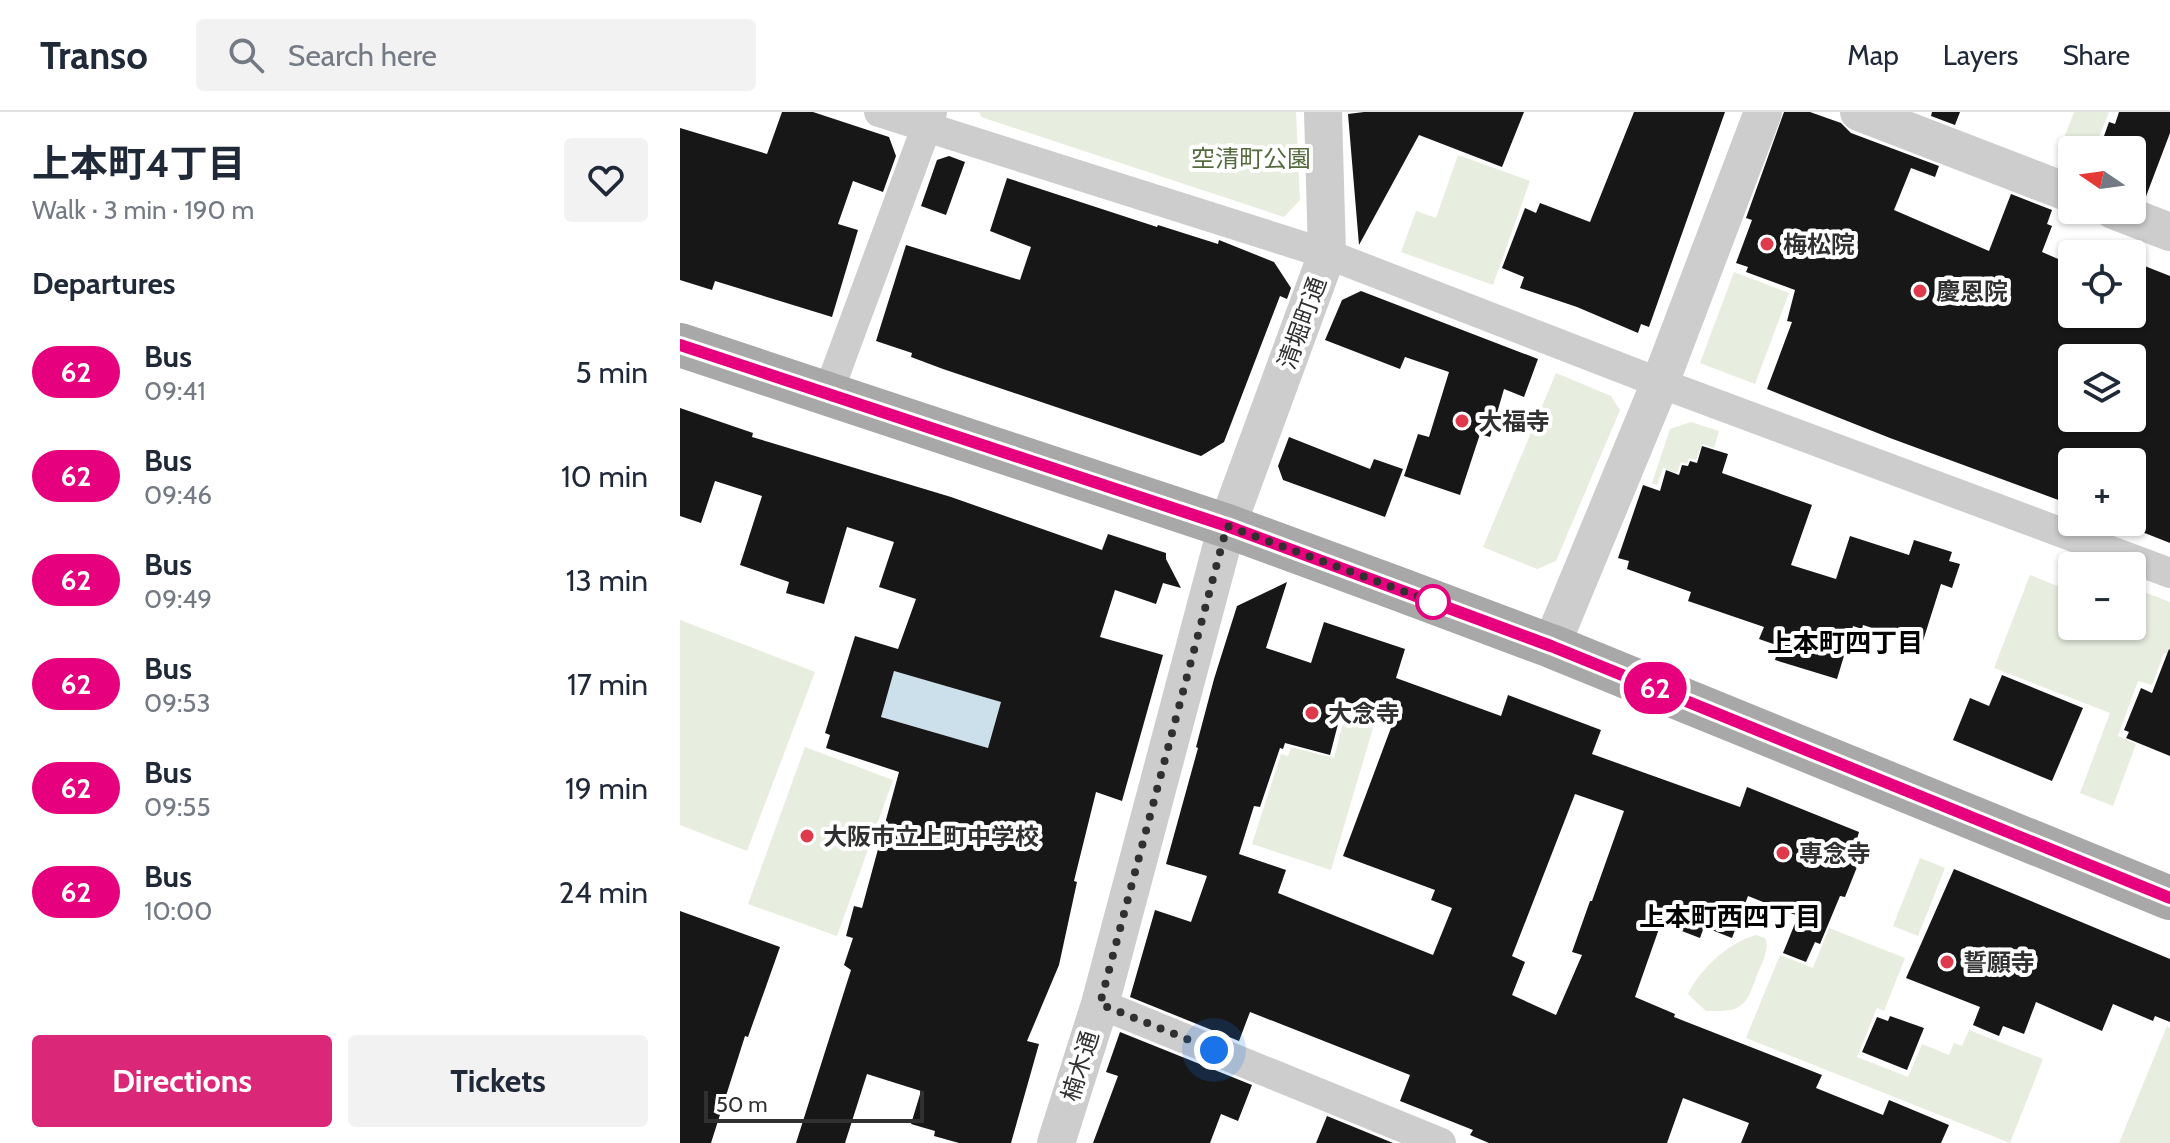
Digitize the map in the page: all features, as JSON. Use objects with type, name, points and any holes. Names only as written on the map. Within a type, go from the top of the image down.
[{"type":"main road","points":[[680,345],[1227,526],[1551,646],[2170,898]]},
{"type":"street","points":[[879,112],[929,120],[1327,254],[1660,383],[2170,573]]},
{"type":"street","name":"清堀町通","points":[[1227,526],[1327,254],[1323,112]]},
{"type":"street","points":[[1551,646],[1660,383],[1763,112]]},
{"type":"street","points":[[1859,112],[2058,189]]},
{"type":"street","points":[[828,393],[929,120]]},
{"type":"street","points":[[2146,223],[2170,232]]},
{"type":"street","name":"楠木通","points":[[1056,1143],[1100,1004],[1227,526]]},
{"type":"street","points":[[1100,1004],[1441,1143]]},
{"type":"green space","name":"空清町公園","points":[[979,112],[1296,112],[1300,200],[1284,217],[981,117]]},
{"type":"green space","points":[[2074,112],[2109,112],[2100,136],[2065,136]]},
{"type":"green space","points":[[1458,155],[1530,181],[1493,285],[1401,252],[1416,211],[1436,218]]},
{"type":"green space","points":[[1734,272],[1789,293],[1755,384],[1700,363]]},
{"type":"green space","points":[[1556,373],[1611,396],[1620,410],[1556,561],[1537,569],[1483,547]]},
{"type":"green space","points":[[1691,422],[1719,431],[1714,448],[1702,444],[1696,460],[1689,458],[1687,464],[1681,462],[1677,473],[1663,468],[1657,485],[1652,483],[1670,429]]},
{"type":"green space","points":[[2030,575],[2058,586],[2058,640],[2146,640],[2146,593],[2170,602],[2170,654],[2164,653],[2152,685],[2138,681],[2118,736],[2136,744],[2113,806],[2080,793],[2110,713],[1994,668]]},
{"type":"green space","points":[[680,620],[815,672],[747,851],[680,825]]},
{"type":"green space","points":[[1347,707],[1376,718],[1331,870],[1252,844],[1281,754],[1288,756],[1291,747],[1334,758]]},
{"type":"green space","points":[[805,747],[893,780],[837,936],[748,904]]},
{"type":"green space","points":[[1920,858],[1945,868],[1918,936],[1893,926]]},
{"type":"green space","points":[[1829,928],[1905,958],[1884,1011],[1877,1008],[1857,1057],[1908,1077],[1922,1044],[1949,1055],[1954,1043],[1962,1046],[1969,1030],[2043,1059],[2010,1143],[1746,1038],[1780,955],[1813,968]]},
{"type":"green space","points":[[1756,935],[1765,938],[1767,945],[1746,1001],[1728,1010],[1706,1011],[1688,994],[1693,985],[1726,950]]},
{"type":"green space","points":[[2167,1026],[2170,1028],[2170,1143],[2119,1143]]},
{"type":"water","points":[[894,671],[1001,702],[988,748],[881,717]]},
{"type":"building","points":[[782,112],[813,112],[889,137],[896,156],[883,192],[853,181],[838,224],[858,230],[832,317],[715,281],[712,290],[680,280],[680,128],[767,154]]},
{"type":"building","points":[[1524,112],[1502,167],[1419,135],[1359,245],[1348,114]]},
{"type":"building","points":[[1634,112],[1725,112],[1649,327],[1641,324],[1638,333],[1577,307],[1520,288],[1524,277],[1502,268],[1525,208],[1536,213],[1540,203],[1590,222]]},
{"type":"building","points":[[1784,112],[1810,112],[1841,123],[1851,133],[1939,166],[1935,177],[1911,168],[1894,210],[1989,251],[2011,194],[2052,210],[2047,224],[2052,226],[2042,252],[2058,259],[2058,328],[2146,328],[2146,267],[2170,276],[2170,543],[2146,534],[2146,448],[2058,448],[2058,500],[1767,389],[1792,322],[1787,321],[1795,290],[1746,272],[1748,267],[1736,263],[1752,220],[1746,218]]},
{"type":"building","points":[[1932,112],[1960,112],[1955,125],[1931,116]]},
{"type":"building","points":[[2119,112],[2170,112],[2170,133],[2146,196],[2146,136],[2104,136],[2109,122],[2115,124]]},
{"type":"building","points":[[949,156],[965,162],[946,215],[921,206],[937,160]]},
{"type":"building","points":[[1007,178],[1157,227],[1218,244],[1219,240],[1274,262],[1291,288],[1287,299],[1280,296],[1224,442],[1201,456],[943,369],[911,357],[912,353],[876,341],[906,245],[1020,280],[1031,247],[990,231]]},
{"type":"building","points":[[1361,291],[1538,359],[1524,397],[1504,389],[1490,437],[1480,434],[1460,495],[1404,476],[1418,434],[1429,437],[1449,372],[1405,357],[1400,369],[1325,340],[1342,300]]},
{"type":"building","points":[[680,408],[753,433],[752,437],[951,497],[1102,550],[1108,534],[1166,553],[1181,588],[1163,583],[1156,604],[1115,590],[1100,637],[1163,655],[1122,801],[1096,792],[1074,881],[1077,882],[1059,965],[1027,1041],[1039,1044],[1011,1143],[959,1143],[934,1136],[935,1131],[911,1124],[921,1091],[867,1074],[845,1143],[796,1143],[851,970],[844,965],[853,938],[846,936],[854,906],[862,908],[899,772],[826,748],[830,735],[825,733],[855,636],[898,649],[916,599],[879,587],[894,542],[847,527],[824,604],[786,593],[789,582],[740,565],[762,496],[715,481],[701,523],[680,516]],"holes":[[[894,671],[1001,702],[988,748],[881,717]]]},
{"type":"building","points":[[1289,437],[1370,469],[1374,459],[1403,469],[1385,517],[1283,480],[1278,466]]},
{"type":"building","points":[[1702,446],[1728,454],[1722,473],[1812,505],[1791,565],[1836,579],[1850,536],[1909,555],[1914,540],[1952,552],[1949,561],[1960,564],[1952,588],[1941,584],[1922,644],[1863,625],[1862,629],[1853,626],[1837,679],[1775,660],[1779,646],[1759,639],[1764,627],[1688,601],[1691,592],[1627,569],[1629,561],[1618,558],[1643,485],[1660,491],[1666,470],[1679,475],[1682,465],[1688,466],[1690,461],[1697,463]]},
{"type":"building","points":[[1287,582],[1266,648],[1311,663],[1324,622],[1405,649],[1396,678],[1501,716],[1508,695],[1601,730],[1592,754],[1740,807],[1747,787],[1859,832],[1857,839],[1867,842],[1845,897],[1840,896],[1820,944],[1815,942],[1806,962],[1783,953],[1798,916],[1748,896],[1732,938],[1704,927],[1700,938],[1661,923],[1635,997],[1675,1014],[1674,1017],[1822,1075],[1816,1088],[1883,1115],[1889,1100],[1949,1125],[1941,1143],[1741,1143],[1749,1123],[1683,1098],[1667,1143],[1489,1143],[1470,1135],[1473,1130],[1400,1101],[1410,1075],[1250,1012],[1239,1041],[1130,997],[1155,910],[1191,922],[1207,876],[1166,864],[1214,679],[1237,606]],"holes":[[[1344,701],[1395,717],[1343,856],[1435,890],[1431,900],[1452,908],[1433,955],[1278,893],[1286,870],[1239,854],[1254,806],[1260,807],[1280,748],[1283,749],[1285,743],[1330,755]],[[1575,794],[1624,811],[1572,952],[1582,955],[1556,1015],[1512,995],[1525,962],[1512,956]]]},
{"type":"building","points":[[2169,649],[2170,756],[2126,738],[2129,732],[2124,730],[2141,688],[2152,693]]},
{"type":"building","points":[[2002,675],[2083,708],[2052,781],[1953,740],[1970,698],[1989,706]]},
{"type":"building","points":[[1954,869],[2170,959],[2170,1022],[2155,1016],[2153,1021],[2113,1004],[2102,1031],[2036,1002],[2024,1034],[2003,1026],[1999,1036],[1973,1025],[1980,1007],[1906,978]]},
{"type":"building","points":[[680,911],[780,947],[748,1037],[745,1036],[711,1143],[680,1143]]},
{"type":"building","points":[[1890,1016],[1924,1028],[1907,1070],[1862,1052],[1877,1017],[1888,1021]]},
{"type":"building","points":[[1120,1032],[1252,1085],[1238,1121],[1221,1114],[1210,1143],[1093,1143],[1118,1076],[1106,1072]]},
{"type":"building","points":[[1327,1116],[1393,1143],[1316,1143]]},
{"type":"bus line","name":"62","points":[[680,345],[1227,526],[1448,607],[2170,898]]},
{"type":"place","name":"梅松院","points":[[1767,244]]},
{"type":"place","name":"慶恩院","points":[[1920,291]]},
{"type":"place","name":"大福寺","points":[[1462,421]]},
{"type":"place","name":"大念寺","points":[[1312,713]]},
{"type":"place","name":"大阪市立上町中学校","points":[[807,836]]},
{"type":"place","name":"専念寺","points":[[1783,853]]},
{"type":"place","name":"誓願寺","points":[[1947,962]]},
{"type":"district","name":"上本町四丁目","points":[[1845,643]]},
{"type":"district","name":"上本町西四丁目","points":[[1730,917]]},
{"type":"route","points":[[1214,1050],[1100,1004],[1227,526],[1433,602]]}]
